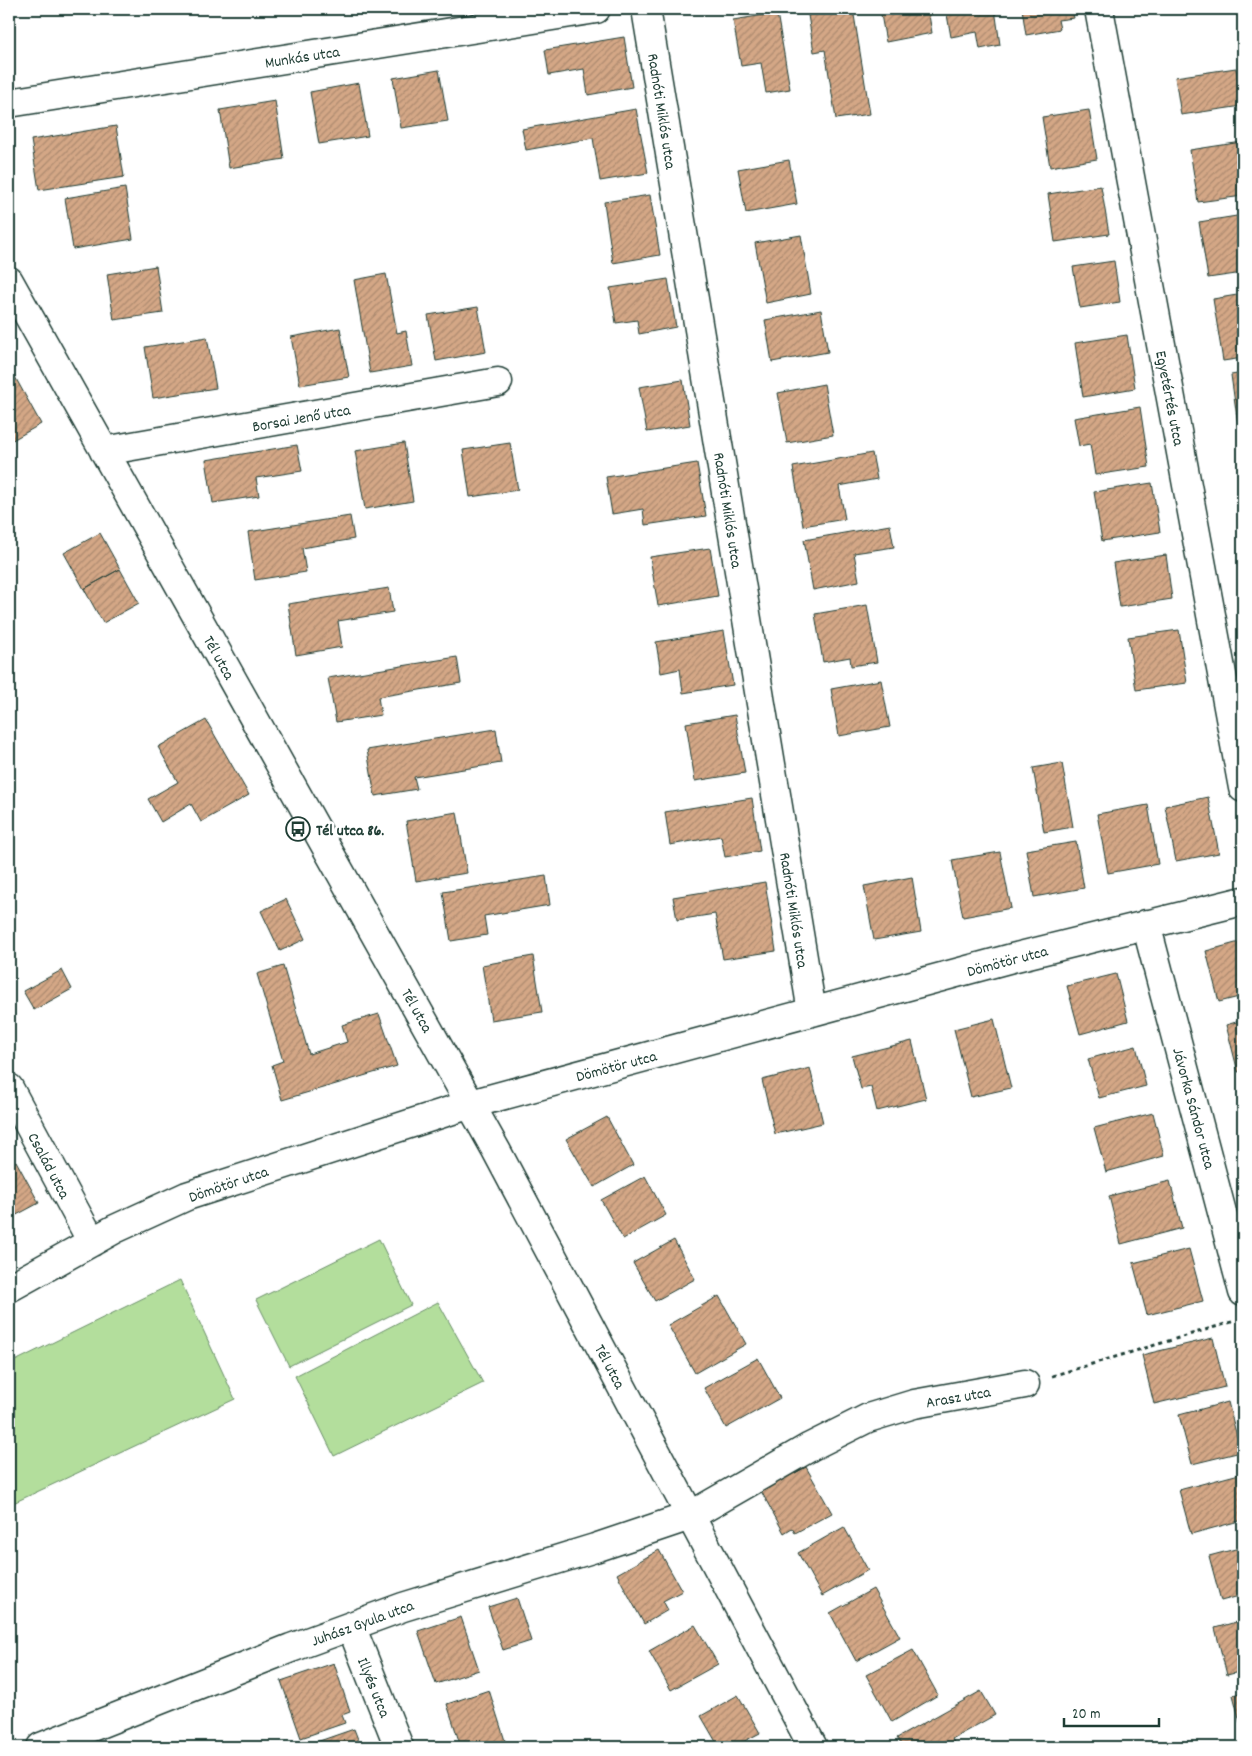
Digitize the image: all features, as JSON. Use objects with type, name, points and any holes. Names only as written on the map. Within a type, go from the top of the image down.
[{"type":"street","name":"Munkás utca","points":[[9,103],[596,9]]},
{"type":"street","name":"Radnóti Miklós utca","points":[[646,9],[812,1012]]},
{"type":"street","name":"Egyetértés utca","points":[[1099,9],[1243,788]]},
{"type":"street","name":"Tél utca","points":[[9,281],[471,1104],[813,1747]]},
{"type":"street","name":"Borsai Jenő utca","points":[[104,451],[498,382]]},
{"type":"street","name":"Dömötör utca","points":[[9,1288],[115,1229],[188,1196],[471,1104],[1012,958],[1243,900]]},
{"type":"street","name":"Jávorka Sándor utca","points":[[1146,924],[1243,1292]]},
{"type":"street","name":"Család utca","points":[[9,1088],[92,1242]]},
{"type":"street","name":"Arasz utca","points":[[690,1516],[810,1447],[868,1418],[914,1404],[1025,1384]]},
{"type":"street","name":"Juhász Gyula utca","points":[[41,1747],[403,1607],[595,1548],[690,1516]]},
{"type":"street","name":"Illyés utca","points":[[351,1626],[399,1747]]},
{"type":"path","points":[[1025,1384],[1243,1319]]},
{"type":"green space","points":[[379,1239],[411,1305],[289,1366],[256,1300]]},
{"type":"green space","points":[[180,1280],[235,1399],[9,1505],[9,1364]]},
{"type":"green space","points":[[438,1302],[483,1383],[334,1456],[295,1376]]},
{"type":"building","points":[[807,9],[853,9],[870,114],[836,119],[825,50],[814,52]]},
{"type":"building","points":[[880,9],[928,9],[932,33],[886,42]]},
{"type":"building","points":[[946,9],[995,9],[1000,45],[980,49],[977,32],[951,37]]},
{"type":"building","points":[[1022,9],[1072,9],[1074,18],[1058,20],[1060,29],[1026,35]]},
{"type":"building","points":[[777,13],[790,89],[766,93],[761,63],[741,66],[733,20]]},
{"type":"building","points":[[624,37],[632,87],[588,95],[584,69],[549,75],[545,50]]},
{"type":"building","points":[[1236,68],[1242,106],[1181,115],[1175,77]]},
{"type":"building","points":[[439,70],[448,121],[401,128],[393,78]]},
{"type":"building","points":[[359,83],[368,136],[319,144],[310,92]]},
{"type":"building","points":[[275,101],[284,159],[229,168],[220,110]]},
{"type":"building","points":[[636,109],[648,173],[600,181],[593,138],[526,150],[522,129]]},
{"type":"building","points":[[1089,110],[1097,159],[1050,167],[1042,117]]},
{"type":"building","points":[[116,126],[124,177],[39,190],[31,140]]},
{"type":"building","points":[[1242,142],[1243,196],[1198,202],[1190,150]]},
{"type":"building","points":[[789,160],[797,204],[746,213],[738,169]]},
{"type":"building","points":[[1101,186],[1109,234],[1055,242],[1048,194]]},
{"type":"building","points":[[125,188],[133,239],[73,249],[65,198]]},
{"type":"building","points":[[650,195],[660,255],[613,263],[604,202]]},
{"type":"building","points":[[1243,215],[1243,273],[1208,278],[1199,222]]},
{"type":"building","points":[[801,235],[811,294],[766,303],[755,243]]},
{"type":"building","points":[[1114,261],[1120,302],[1080,308],[1073,267]]},
{"type":"building","points":[[156,266],[163,313],[114,320],[107,274]]},
{"type":"building","points":[[386,274],[397,333],[406,331],[412,366],[370,373],[354,280]]},
{"type":"building","points":[[668,279],[676,327],[639,334],[637,320],[616,323],[610,288]]},
{"type":"building","points":[[1243,294],[1243,358],[1223,361],[1213,299]]},
{"type":"building","points":[[478,307],[486,352],[436,361],[428,315]]},
{"type":"building","points":[[821,310],[828,352],[772,362],[765,320]]},
{"type":"building","points":[[340,328],[349,377],[300,385],[291,337]]},
{"type":"building","points":[[1127,335],[1135,388],[1083,397],[1075,343]]},
{"type":"building","points":[[207,337],[216,388],[153,398],[145,347]]},
{"type":"building","points":[[9,366],[41,424],[9,442]]},
{"type":"building","points":[[1243,373],[1243,424],[1238,425],[1231,375]]},
{"type":"building","points":[[683,380],[690,425],[647,432],[639,387]]},
{"type":"building","points":[[824,384],[833,435],[787,443],[778,393]]},
{"type":"building","points":[[1140,407],[1149,467],[1095,475],[1090,444],[1079,446],[1074,418]]},
{"type":"building","points":[[404,443],[413,501],[365,509],[355,451]]},
{"type":"building","points":[[510,443],[518,490],[470,497],[463,450]]},
{"type":"building","points":[[297,445],[302,471],[256,478],[259,496],[213,503],[206,460]]},
{"type":"building","points":[[872,453],[877,479],[839,486],[845,519],[803,526],[793,467]]},
{"type":"building","points":[[697,463],[706,516],[645,525],[643,509],[612,514],[606,477]]},
{"type":"building","points":[[1152,483],[1160,532],[1102,541],[1094,492]]},
{"type":"building","points":[[350,516],[354,539],[302,548],[306,572],[255,580],[248,532]]},
{"type":"building","points":[[890,525],[894,547],[854,553],[859,581],[813,590],[804,540]]},
{"type":"building","points":[[100,533],[120,569],[84,589],[64,553]]},
{"type":"building","points":[[710,548],[718,596],[658,606],[650,557]]},
{"type":"building","points":[[1166,555],[1172,599],[1120,607],[1113,563]]},
{"type":"building","points":[[120,569],[139,603],[103,623],[84,589]]},
{"type":"building","points":[[389,588],[393,612],[338,621],[342,647],[296,655],[288,604]]},
{"type":"building","points":[[867,605],[877,662],[851,666],[850,657],[823,662],[815,614]]},
{"type":"building","points":[[1179,630],[1187,683],[1136,690],[1128,637]]},
{"type":"building","points":[[724,631],[733,685],[683,693],[680,669],[661,673],[656,642]]},
{"type":"building","points":[[457,657],[461,683],[378,697],[381,715],[336,722],[328,678]]},
{"type":"building","points":[[881,680],[890,727],[839,736],[831,689]]},
{"type":"building","points":[[735,715],[745,773],[695,781],[686,723]]},
{"type":"building","points":[[206,720],[249,795],[201,822],[191,804],[161,822],[148,799],[178,782],[158,747]]},
{"type":"building","points":[[496,729],[501,763],[414,777],[417,789],[375,796],[367,750]]},
{"type":"building","points":[[1062,763],[1073,827],[1044,832],[1033,768]]},
{"type":"building","points":[[1208,797],[1219,853],[1176,861],[1165,806]]},
{"type":"building","points":[[752,798],[760,851],[725,857],[721,836],[670,845],[665,812]]},
{"type":"building","points":[[1148,805],[1158,864],[1108,873],[1097,814]]},
{"type":"building","points":[[457,812],[467,873],[416,881],[406,821]]},
{"type":"building","points":[[1076,842],[1084,888],[1034,897],[1026,850]]},
{"type":"building","points":[[1000,852],[1011,908],[963,917],[952,860]]},
{"type":"building","points":[[546,876],[550,905],[484,916],[487,935],[451,941],[443,892]]},
{"type":"building","points":[[912,877],[921,932],[874,940],[864,886]]},
{"type":"building","points":[[765,882],[776,951],[723,959],[715,914],[677,920],[673,897]]},
{"type":"building","points":[[286,899],[305,939],[280,951],[261,911]]},
{"type":"building","points":[[1243,941],[1243,996],[1219,1002],[1206,951]]},
{"type":"building","points":[[533,956],[542,1012],[491,1020],[482,965]]},
{"type":"building","points":[[283,966],[309,1054],[347,1042],[342,1025],[379,1014],[397,1066],[282,1100],[272,1065],[283,1061],[257,974]]},
{"type":"building","points":[[62,970],[72,989],[34,1010],[23,991]]},
{"type":"building","points":[[1116,974],[1128,1021],[1080,1034],[1067,986]]},
{"type":"building","points":[[994,1019],[1011,1088],[971,1097],[954,1029]]},
{"type":"building","points":[[1243,1020],[1243,1071],[1238,1072],[1226,1025]]},
{"type":"building","points":[[912,1041],[926,1099],[877,1111],[871,1087],[861,1089],[852,1056]]},
{"type":"building","points":[[1136,1046],[1146,1086],[1099,1098],[1088,1059]]},
{"type":"building","points":[[810,1068],[823,1123],[775,1134],[762,1080]]},
{"type":"building","points":[[1153,1113],[1164,1156],[1106,1172],[1094,1128]]},
{"type":"building","points":[[607,1117],[633,1165],[594,1187],[566,1139]]},
{"type":"building","points":[[16,1161],[39,1203],[9,1219],[9,1165]]},
{"type":"building","points":[[645,1176],[666,1215],[623,1239],[601,1200]]},
{"type":"building","points":[[1170,1181],[1182,1228],[1121,1244],[1109,1196]]},
{"type":"building","points":[[674,1240],[695,1279],[655,1301],[633,1263]]},
{"type":"building","points":[[1189,1249],[1203,1301],[1147,1315],[1133,1263]]},
{"type":"building","points":[[719,1296],[746,1344],[695,1373],[668,1325]]},
{"type":"building","points":[[1213,1338],[1225,1387],[1154,1404],[1142,1355]]},
{"type":"building","points":[[758,1358],[780,1398],[726,1428],[704,1388]]},
{"type":"building","points":[[1228,1402],[1241,1452],[1192,1464],[1179,1415]]},
{"type":"building","points":[[806,1467],[832,1513],[795,1533],[792,1528],[784,1533],[761,1491]]},
{"type":"building","points":[[1243,1473],[1243,1520],[1191,1534],[1179,1490]]},
{"type":"building","points":[[844,1527],[868,1570],[822,1596],[798,1553]]},
{"type":"building","points":[[1243,1547],[1243,1595],[1221,1601],[1209,1556]]},
{"type":"building","points":[[659,1550],[682,1591],[663,1601],[668,1610],[644,1624],[617,1574]]},
{"type":"building","points":[[873,1589],[900,1637],[856,1661],[830,1613]]},
{"type":"building","points":[[517,1598],[531,1641],[503,1650],[488,1607]]},
{"type":"building","points":[[461,1617],[479,1670],[436,1684],[418,1631]]},
{"type":"building","points":[[1243,1620],[1243,1671],[1227,1675],[1215,1628]]},
{"type":"building","points":[[695,1625],[718,1664],[671,1690],[649,1651]]},
{"type":"building","points":[[913,1650],[938,1695],[892,1722],[866,1675]]},
{"type":"building","points":[[334,1663],[350,1712],[342,1715],[345,1723],[301,1738],[281,1681]]},
{"type":"building","points":[[489,1690],[507,1747],[461,1747],[447,1704]]},
{"type":"building","points":[[981,1691],[995,1715],[952,1739],[957,1747],[903,1747],[897,1738]]},
{"type":"building","points":[[1243,1692],[1243,1733],[1233,1695]]},
{"type":"building","points":[[738,1695],[760,1733],[733,1747],[719,1747],[701,1716]]},
{"type":"building","points":[[354,1729],[361,1747],[305,1747],[305,1746]]},
{"type":"place","name":"Tél utca 86.","points":[[298,829]]}]
